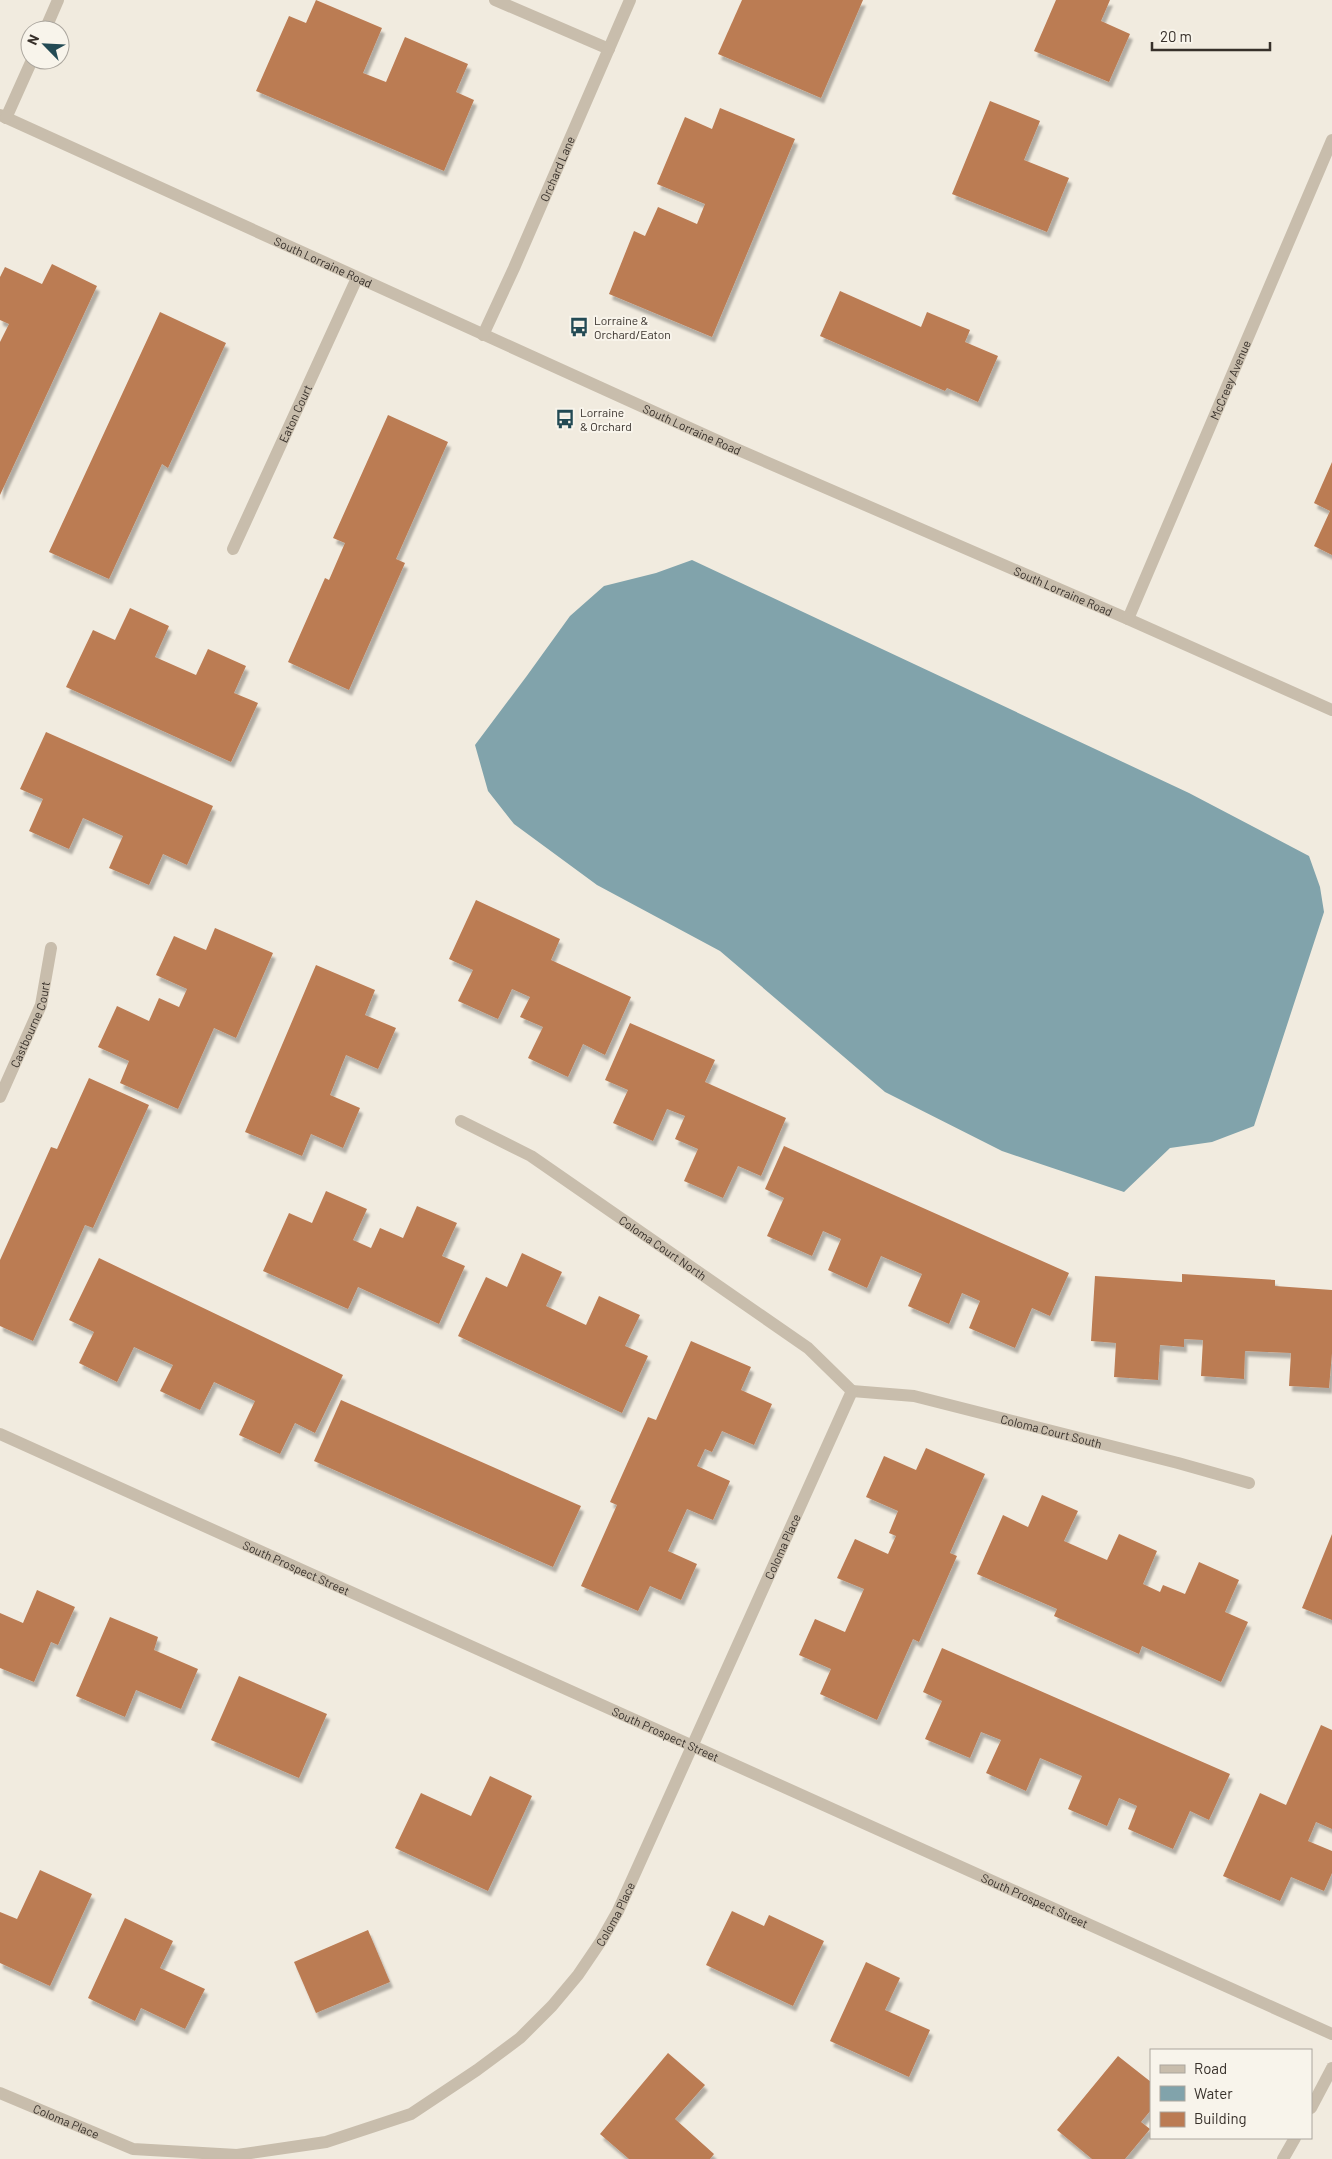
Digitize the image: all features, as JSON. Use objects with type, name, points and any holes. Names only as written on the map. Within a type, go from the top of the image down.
[{"type":"street","points":[[49,20],[58,0]]},
{"type":"street","points":[[495,0],[609,49]]},
{"type":"street","name":"Orchard Lane","points":[[483,335],[630,0]]},
{"type":"street","points":[[3,117],[27,70]]},
{"type":"street","name":"South Lorraine Road","points":[[3,117],[727,445],[1128,619],[1332,710]]},
{"type":"street","name":"McCreey Avenue","points":[[1128,619],[1332,140]]},
{"type":"street","name":"Eaton Court","points":[[233,549],[357,278]]},
{"type":"street","name":"Castbourne Court","points":[[0,1097],[40,1004],[51,948]]},
{"type":"street","name":"Coloma Court North","points":[[461,1121],[540,1161],[808,1348],[852,1392]]},
{"type":"street","name":"Coloma Court South","points":[[852,1392],[914,1396],[1178,1463],[1249,1483]]},
{"type":"street","name":"Coloma Place","points":[[0,2093],[132,2154],[237,2155],[326,2142],[411,2114],[477,2070],[520,2038],[552,2006],[578,1975],[618,1911],[852,1392]]},
{"type":"street","name":"South Prospect Street","points":[[0,1434],[1332,2034]]},
{"type":"street","points":[[1312,2106],[1332,2068]]},
{"type":"street","points":[[1282,2159],[1294,2139]]},
{"type":"water","points":[[692,560],[1189,793],[1309,856],[1320,887],[1324,912],[1254,1126],[1212,1142],[1170,1148],[1124,1192],[1002,1151],[885,1092],[720,951],[597,885],[514,824],[488,791],[475,745],[570,616],[604,586],[656,573]]},
{"type":"building","points":[[316,0],[382,28],[363,73],[386,82],[405,37],[468,64],[456,92],[474,100],[444,171],[256,91],[289,16],[306,23]]},
{"type":"building","points":[[742,0],[863,0],[821,98],[718,54]]},
{"type":"building","points":[[1056,0],[1110,0],[1101,21],[1130,34],[1109,82],[1034,51]]},
{"type":"building","points":[[990,101],[1040,121],[1024,160],[1069,178],[1047,232],[952,194]]},
{"type":"building","points":[[720,108],[795,139],[712,337],[609,294],[634,231],[645,236],[658,207],[697,224],[705,204],[657,184],[685,117],[712,129]]},
{"type":"building","points":[[52,264],[97,286],[0,495],[0,342],[9,324],[0,320],[0,277],[5,267],[42,284]]},
{"type":"building","points":[[840,291],[921,327],[927,312],[970,330],[965,342],[998,356],[978,402],[947,388],[945,391],[820,336]]},
{"type":"building","points":[[160,312],[226,343],[168,468],[162,464],[109,579],[49,552]]},
{"type":"building","points":[[388,415],[448,442],[396,559],[405,563],[349,690],[288,662],[325,578],[329,580],[345,543],[333,538]]},
{"type":"building","points":[[1332,462],[1332,555],[1314,546],[1330,511],[1314,503]]},
{"type":"building","points":[[130,608],[169,626],[155,657],[196,675],[208,649],[246,666],[234,693],[258,703],[231,762],[66,687],[93,630],[115,640]]},
{"type":"building","points":[[46,732],[213,806],[187,865],[163,854],[149,885],[109,868],[123,836],[83,818],[69,849],[29,831],[43,799],[20,789]]},
{"type":"building","points":[[476,900],[560,939],[551,960],[631,997],[605,1055],[583,1044],[568,1077],[528,1058],[543,1027],[520,1017],[530,997],[512,989],[498,1019],[458,1001],[473,970],[449,959]]},
{"type":"building","points":[[215,928],[273,953],[236,1038],[214,1028],[178,1109],[120,1083],[129,1061],[98,1047],[117,1006],[149,1021],[159,998],[179,1007],[187,989],[156,975],[174,936],[206,950]]},
{"type":"building","points":[[316,965],[375,990],[365,1015],[396,1028],[378,1069],[346,1055],[330,1095],[360,1108],[343,1148],[311,1134],[302,1156],[245,1132]]},
{"type":"building","points":[[630,1023],[715,1060],[705,1082],[786,1118],[761,1176],[738,1166],[723,1198],[684,1181],[698,1149],[675,1139],[685,1116],[667,1109],[653,1141],[613,1123],[628,1090],[605,1080]]},
{"type":"building","points":[[89,1078],[149,1105],[93,1228],[85,1225],[33,1341],[0,1326],[0,1260],[51,1147],[57,1149]]},
{"type":"building","points":[[784,1146],[1069,1273],[1050,1316],[1032,1308],[1015,1348],[969,1328],[980,1301],[962,1293],[949,1324],[908,1306],[922,1274],[881,1256],[867,1288],[828,1270],[841,1239],[823,1231],[812,1256],[767,1236],[784,1198],[765,1189]]},
{"type":"building","points":[[326,1191],[367,1209],[353,1240],[371,1248],[380,1228],[403,1238],[417,1206],[457,1223],[442,1256],[465,1266],[439,1324],[358,1287],[348,1309],[263,1271],[289,1213],[312,1223]]},
{"type":"building","points":[[522,1253],[562,1272],[546,1306],[586,1325],[599,1296],[640,1315],[625,1346],[648,1356],[622,1413],[458,1336],[486,1277],[507,1287]]},
{"type":"building","points":[[99,1258],[343,1375],[315,1433],[295,1423],[280,1454],[239,1435],[255,1401],[214,1382],[200,1410],[160,1391],[173,1365],[134,1347],[117,1382],[79,1363],[94,1332],[69,1320]]},
{"type":"building","points":[[1182,1274],[1275,1280],[1275,1286],[1332,1290],[1332,1353],[1329,1388],[1289,1386],[1291,1353],[1245,1351],[1244,1379],[1201,1376],[1203,1340],[1184,1339],[1184,1347],[1160,1345],[1158,1380],[1114,1377],[1116,1343],[1091,1341],[1095,1276],[1182,1282]]},
{"type":"building","points":[[691,1341],[751,1367],[741,1390],[772,1404],[754,1445],[722,1431],[712,1452],[705,1449],[697,1466],[730,1481],[713,1520],[687,1509],[668,1551],[697,1564],[681,1600],[650,1586],[638,1611],[581,1586],[617,1505],[610,1502],[648,1417],[656,1420]]},
{"type":"building","points":[[341,1400],[581,1506],[553,1567],[314,1461]]},
{"type":"building","points":[[926,1448],[985,1474],[950,1553],[957,1556],[919,1642],[913,1639],[877,1720],[820,1694],[831,1669],[799,1655],[815,1619],[845,1632],[864,1589],[837,1578],[855,1539],[888,1554],[896,1536],[889,1533],[898,1511],[866,1497],[884,1456],[916,1470]]},
{"type":"building","points":[[1042,1495],[1078,1511],[1064,1541],[1107,1560],[1119,1534],[1157,1551],[1143,1584],[1160,1592],[1163,1585],[1185,1594],[1199,1562],[1239,1580],[1225,1612],[1248,1622],[1221,1682],[1142,1646],[1139,1654],[1054,1616],[1057,1609],[977,1574],[1003,1515],[1028,1527]]},
{"type":"building","points":[[1332,1534],[1332,1620],[1302,1608]]},
{"type":"building","points":[[37,1590],[75,1607],[58,1645],[51,1642],[34,1682],[0,1668],[0,1613],[23,1623]]},
{"type":"building","points":[[110,1617],[158,1637],[154,1650],[198,1669],[181,1709],[136,1690],[125,1717],[76,1696]]},
{"type":"building","points":[[942,1648],[1230,1774],[1209,1820],[1190,1811],[1173,1849],[1128,1829],[1137,1806],[1119,1798],[1107,1826],[1068,1809],[1082,1776],[1040,1758],[1026,1791],[986,1773],[1001,1740],[981,1732],[970,1758],[925,1739],[942,1701],[923,1692]]},
{"type":"building","points":[[239,1676],[327,1714],[299,1778],[211,1740]]},
{"type":"building","points":[[1321,1725],[1332,1730],[1332,1829],[1316,1822],[1308,1841],[1332,1851],[1332,1873],[1324,1891],[1291,1877],[1280,1901],[1223,1876],[1260,1793],[1286,1805]]},
{"type":"building","points":[[490,1776],[532,1796],[488,1891],[395,1848],[421,1793],[471,1816]]},
{"type":"building","points":[[40,1870],[92,1894],[50,1986],[0,1963],[0,1912],[17,1919]]},
{"type":"building","points":[[732,1911],[764,1926],[769,1915],[824,1941],[793,2006],[706,1965]]},
{"type":"building","points":[[125,1918],[173,1941],[160,1968],[205,1989],[185,2029],[141,2008],[135,2021],[88,1998]]},
{"type":"building","points":[[368,1930],[390,1982],[316,2013],[294,1962]]},
{"type":"building","points":[[866,1962],[900,1978],[885,2010],[930,2030],[909,2077],[830,2041]]},
{"type":"building","points":[[668,2053],[705,2085],[675,2119],[714,2154],[710,2159],[629,2159],[600,2134]]},
{"type":"building","points":[[1118,2056],[1150,2081],[1150,2111],[1141,2122],[1150,2129],[1125,2159],[1092,2159],[1057,2130]]},
{"type":"place","name":"Lorraine & Orchard/Eaton","points":[[579,327]]},
{"type":"place","name":"Lorraine & Orchard","points":[[565,419]]}]
